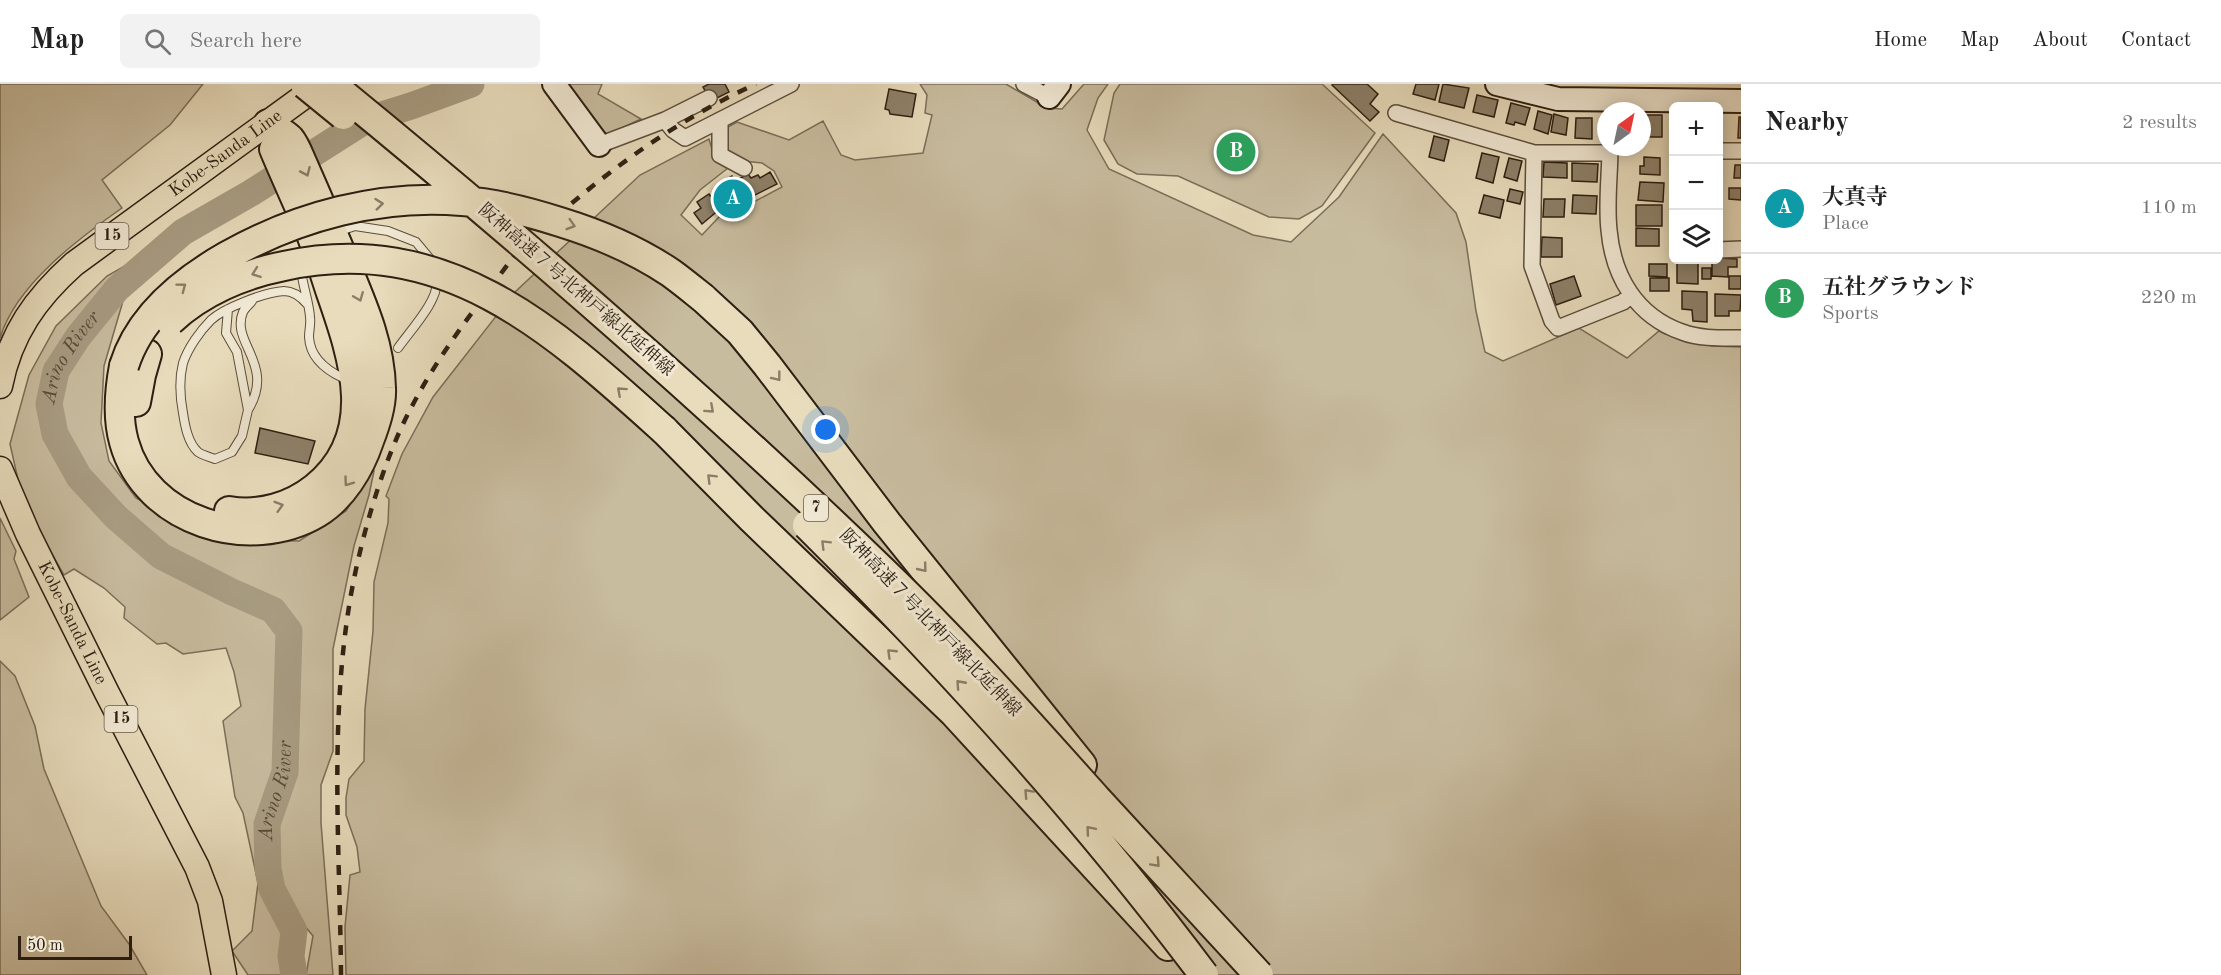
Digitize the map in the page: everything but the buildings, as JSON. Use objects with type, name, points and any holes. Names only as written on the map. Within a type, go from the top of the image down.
[{"type":"highway","name":"阪神高速７号北神戸線北延伸線","points":[[304,84],[499,241],[616,347],[857,575],[927,648],[1073,810],[1121,867],[1204,975]]},
{"type":"highway","name":"阪神高速７号北神戸線北延伸線","points":[[331,84],[516,236],[751,446],[894,582],[998,690],[1259,975]]},
{"type":"highway","points":[[278,138],[311,209],[313,243],[352,359],[356,406],[353,428],[347,446],[324,481],[293,502],[220,519],[180,512],[159,497],[136,470],[124,443],[119,396],[128,351],[144,325],[173,294],[214,264],[237,250],[296,224],[329,213],[362,206],[412,200],[463,201],[535,214],[580,228],[623,246],[671,273],[704,298],[740,332],[800,406],[887,523],[1074,754],[1135,840]]},
{"type":"highway","points":[[220,519],[174,486],[152,460],[139,427],[136,410],[141,375],[154,341],[173,318],[208,293],[238,279],[264,270],[325,259],[351,258],[385,261],[424,268],[470,285],[512,308],[552,334],[603,375],[664,430],[752,519],[954,713],[1195,975]]},
{"type":"main road","name":"Kobe-Sanda Line","points":[[0,386],[18,336],[32,307],[52,284],[74,264],[278,138],[321,84]]},
{"type":"main road","name":"Kobe-Sanda Line","points":[[0,469],[28,534],[197,867],[210,901],[224,975]]},
{"type":"street","points":[[665,120],[673,130],[685,138],[791,84]]},
{"type":"street","points":[[1024,84],[1054,91]]},
{"type":"street","points":[[1497,84],[1558,92],[1597,102]]},
{"type":"street","points":[[559,92],[599,145],[665,120],[709,98]]},
{"type":"street","points":[[1651,104],[1741,100]]},
{"type":"street","points":[[1396,113],[1534,153],[1597,151]]},
{"type":"street","points":[[720,120],[720,155],[744,168]]},
{"type":"street","points":[[1723,151],[1741,151]]},
{"type":"street","points":[[1534,153],[1532,266],[1552,321],[1558,328],[1623,302],[1630,295]]},
{"type":"street","points":[[1610,156],[1609,229],[1616,268],[1630,295],[1657,320],[1682,333],[1717,339],[1741,338]]},
{"type":"street","points":[[1723,250],[1741,249]]},
{"type":"lane","points":[[344,378],[327,370],[316,358],[309,339],[310,318],[303,288],[313,243],[355,226],[388,231],[416,242],[430,260],[437,285],[433,299],[398,348]]},
{"type":"lane","points":[[253,299],[243,312],[241,328],[258,374],[257,396],[248,410],[242,436],[232,452],[215,459],[198,452],[187,433],[180,385],[184,362],[195,341],[212,320],[228,309],[253,299],[285,291],[298,295],[307,304]]},
{"type":"lane","points":[[228,309],[226,333],[237,352],[248,410]]},
{"type":"shaded area","points":[[0,84],[203,84],[170,125],[102,180],[122,208],[68,249],[34,282],[8,318],[0,338]]},
{"type":"shaded area","points":[[568,84],[602,84],[598,94],[641,119],[603,137]]},
{"type":"shaded area","points":[[920,84],[1006,84],[1047,108],[1062,109],[1084,84],[1108,84],[1098,98],[1087,130],[1109,169],[1253,235],[1291,242],[1339,197],[1383,134],[1456,213],[1466,242],[1476,311],[1485,352],[1503,361],[1579,328],[1627,358],[1659,331],[1712,346],[1741,347],[1741,975],[346,975],[345,927],[350,875],[360,872],[357,847],[346,815],[346,798],[349,779],[364,761],[365,709],[373,631],[374,582],[388,523],[389,499],[386,496],[402,454],[433,397],[515,292],[640,175],[709,139],[714,156],[728,168],[700,190],[681,215],[702,235],[719,217],[727,216],[782,187],[774,171],[762,163],[743,161],[728,152],[726,128],[737,122],[789,140],[823,121],[841,155],[855,160],[923,153],[932,115],[925,113],[927,95]]},
{"type":"shaded area","points":[[1120,84],[1322,84],[1375,133],[1322,206],[1299,219],[1269,217],[1178,176],[1137,174],[1118,164],[1104,140],[1114,93]]},
{"type":"shaded area","points":[[135,260],[104,366],[101,423],[109,461],[136,498],[212,539],[299,541],[346,511],[370,473],[374,471],[354,546],[333,649],[333,751],[321,785],[321,823],[333,975],[306,975],[313,936],[286,903],[276,883],[266,889],[284,920],[293,942],[295,964],[292,975],[248,975],[232,951],[252,931],[258,883],[243,813],[235,797],[223,721],[241,706],[226,648],[183,654],[166,643],[157,644],[124,618],[125,607],[104,588],[74,569],[64,575],[23,502],[10,444],[29,375],[56,326],[107,276]]},
{"type":"shaded area","points":[[0,518],[16,551],[14,559],[29,597],[0,620]]},
{"type":"shaded area","points":[[0,661],[15,676],[35,726],[44,769],[101,906],[129,944],[147,975],[0,975]]},
{"type":"waterway","name":"Arino River","points":[[294,975],[291,956],[294,931],[272,889],[268,869],[267,824],[285,772],[289,631],[273,610],[161,556],[116,517],[79,477],[55,434],[49,404],[56,371],[78,337],[117,289],[183,232],[251,193],[366,120],[471,84]]},
{"type":"railway","points":[[341,975],[337,794],[342,658],[357,563],[380,482],[399,432],[447,348],[529,239],[632,156],[680,124],[756,84]]},
{"type":"place","name":"五社グラウンド","points":[[1236,152]]},
{"type":"place","name":"大真寺","points":[[733,199]]}]
